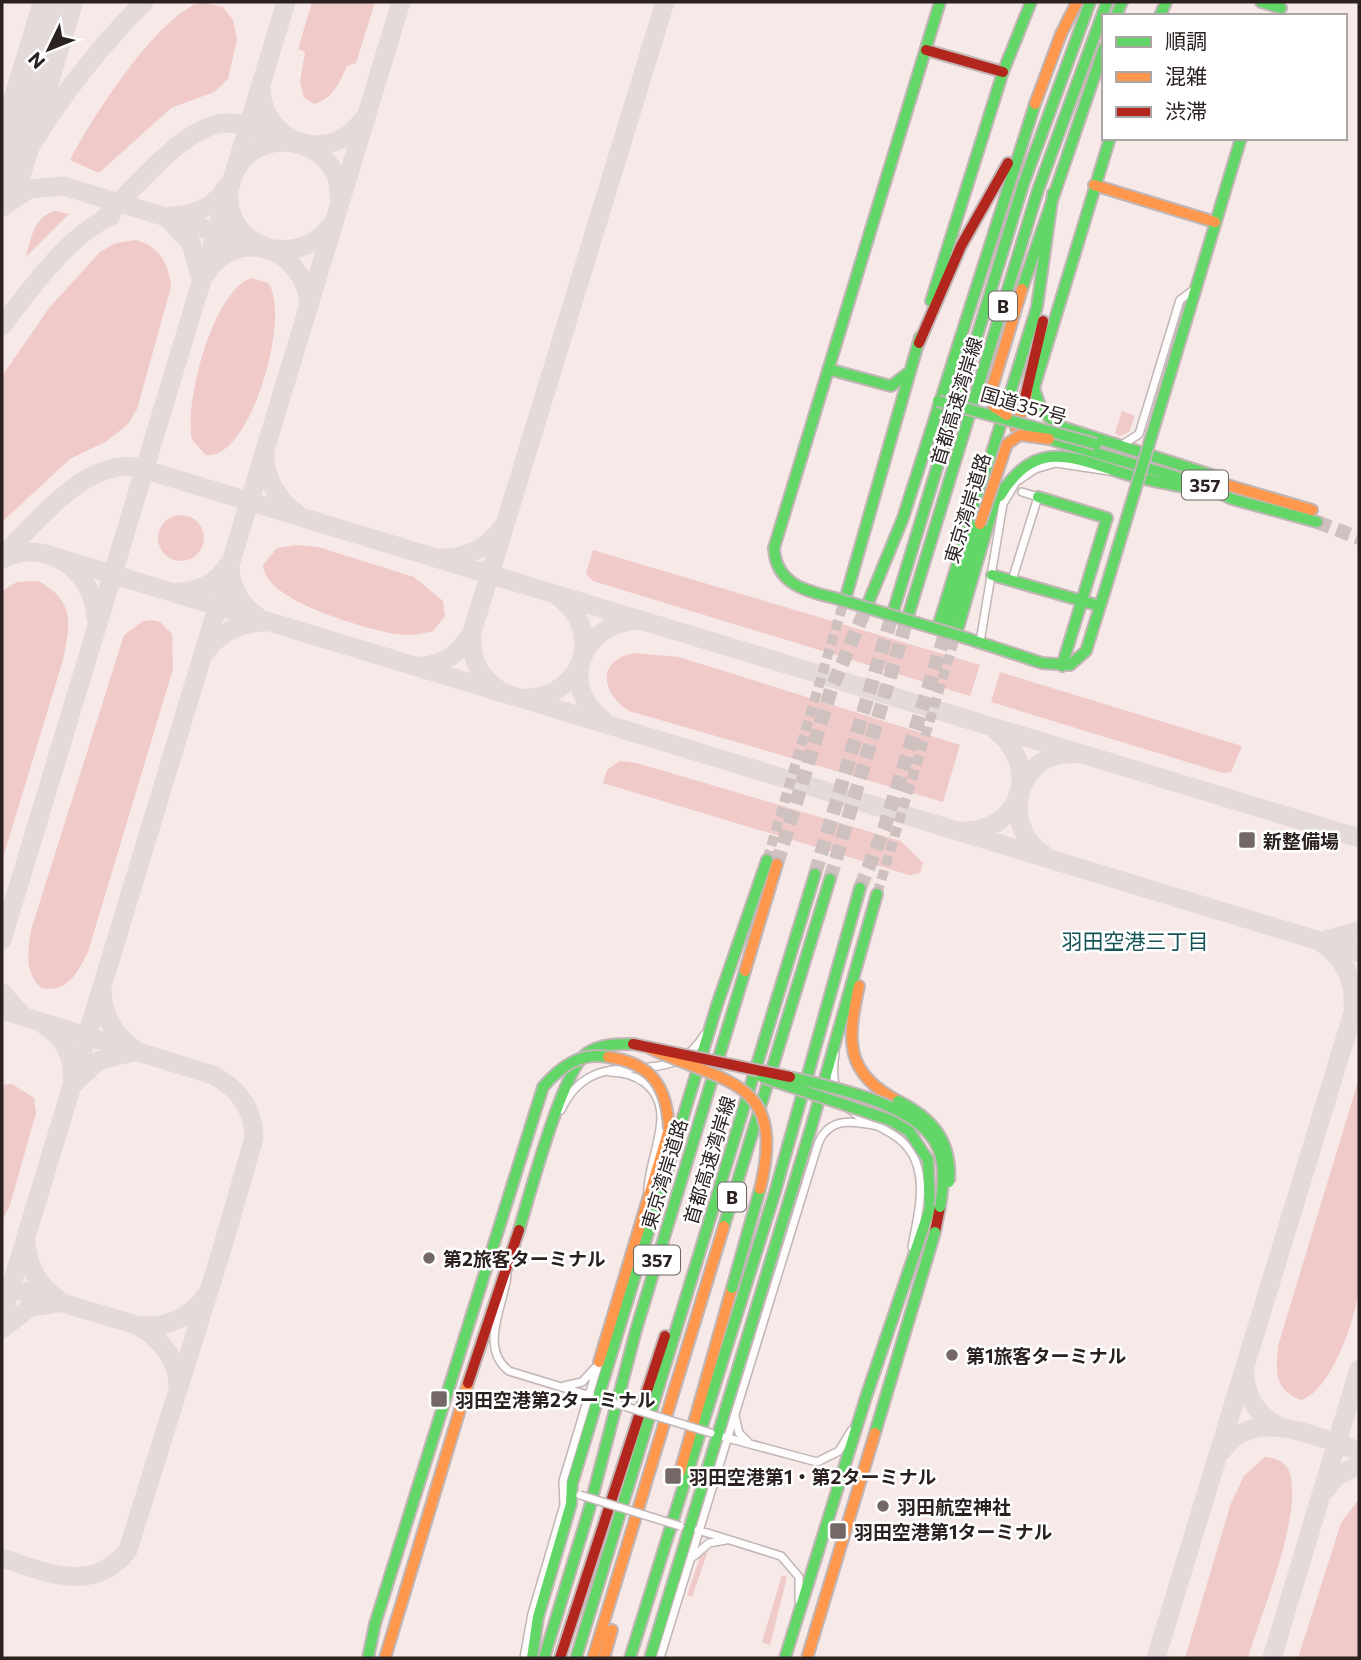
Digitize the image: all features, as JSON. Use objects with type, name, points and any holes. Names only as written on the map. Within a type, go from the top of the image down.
[{"type":"main road","points":[[940,2],[776,542],[774,561],[778,571],[791,585],[1062,666],[1082,657],[1106,587],[1240,140]]},
{"type":"main road","points":[[846,593],[883,470],[898,405],[1003,72],[1031,2]]},
{"type":"main road","points":[[869,601],[903,519],[1023,137],[1061,34],[1077,2]]},
{"type":"main road","name":"首都高速湾岸線","points":[[894,609],[1028,173],[1090,2]]},
{"type":"main road","points":[[1261,2],[1281,9]]},
{"type":"main road","name":"首都高速湾岸線","points":[[909,613],[1038,190],[1102,16]]},
{"type":"main road","points":[[926,50],[1003,72]]},
{"type":"main road","points":[[1026,423],[996,410],[990,396],[1053,194],[1102,54]]},
{"type":"main road","points":[[919,343],[964,240],[1023,137]]},
{"type":"main road","points":[[1109,140],[1046,341],[1034,388],[1042,412],[1062,427],[1122,444],[1293,504]]},
{"type":"main road","points":[[1094,185],[1215,222]]},
{"type":"main road","points":[[948,625],[994,508],[1025,398],[1046,309],[1053,194]]},
{"type":"main road","points":[[948,625],[1034,320],[1048,250]]},
{"type":"main road","points":[[1025,398],[1046,341]]},
{"type":"main road","points":[[828,371],[891,386],[909,371]]},
{"type":"main road","points":[[828,371],[883,389],[891,394],[898,405]]},
{"type":"main road","name":"国道357号","points":[[938,401],[946,406],[1049,439],[1094,448],[1293,504],[1318,517],[1232,499],[1204,485],[1094,448],[1026,423],[938,401]]},
{"type":"main road","name":"東京湾岸道路","points":[[948,625],[1007,444],[1020,435],[1049,439]]},
{"type":"main road","points":[[994,508],[1018,470],[1042,457],[1062,454],[1111,466],[1120,472],[1232,499]]},
{"type":"main road","points":[[1038,497],[1107,518],[1062,666]]},
{"type":"main road","points":[[992,575],[1100,606]]},
{"type":"main road","name":"東京湾岸道路","points":[[544,1658],[589,1510],[636,1330],[772,862],[717,1005]]},
{"type":"main road","name":"首都高速湾岸線","points":[[576,1658],[815,874]]},
{"type":"main road","name":"首都高速湾岸線","points":[[593,1658],[830,879]]},
{"type":"main road","points":[[630,1658],[771,1205],[860,888]]},
{"type":"main road","points":[[650,1658],[811,1128],[876,899],[869,943],[850,1023],[850,1045],[863,1078],[879,1092],[926,1115],[945,1139],[951,1172],[807,1658]]},
{"type":"main road","points":[[532,1658],[538,1617],[575,1493],[597,1398],[717,1005]]},
{"type":"main road","points":[[383,1658],[457,1415],[553,1126],[560,1093],[579,1059],[601,1046],[633,1044],[831,1089],[894,1109],[912,1118],[928,1132],[940,1155],[944,1185],[940,1207]]},
{"type":"main road","points":[[649,1048],[732,1081],[751,1096],[764,1118],[769,1138],[768,1161],[670,1507],[663,1555]]},
{"type":"main road","points":[[362,1658],[375,1624],[543,1087],[556,1071],[574,1059],[596,1054],[618,1057],[642,1067],[657,1079],[670,1107],[669,1129],[599,1362]]},
{"type":"main road","points":[[740,1068],[890,1120],[909,1131],[928,1160],[931,1179],[930,1208],[909,1266],[785,1658]]},
{"type":"main road","points":[[560,1658],[701,1219],[725,1167]]},
{"type":"main road","points":[[604,1658],[636,1539],[636,1516]]},
{"type":"main road","points":[[368,1658],[375,1624]]},
{"type":"street","points":[[1122,444],[1139,434],[1178,305],[1196,288]]},
{"type":"street","points":[[980,642],[1003,505],[1016,482],[1026,474],[1056,463],[1120,472]]},
{"type":"street","points":[[1012,580],[1038,497],[1022,492]]},
{"type":"street","points":[[553,1126],[570,1093],[596,1075],[612,1068],[658,1069],[671,1065],[692,1051],[702,1038],[717,1005]]},
{"type":"street","points":[[840,1029],[834,1058],[835,1084],[839,1094],[854,1114],[899,1140],[915,1158],[919,1171],[921,1200],[909,1266]]},
{"type":"street","points":[[596,1075],[630,1074],[649,1086],[661,1107],[660,1127],[648,1175],[647,1200]]},
{"type":"street","points":[[719,1436],[735,1411],[820,1137],[834,1124],[846,1121],[878,1126]]},
{"type":"street","points":[[509,1261],[505,1294],[492,1340],[496,1356],[509,1371],[719,1436],[817,1462],[839,1451],[862,1412]]},
{"type":"street","points":[[524,1658],[532,1614],[564,1505],[563,1481],[597,1398],[599,1362]]},
{"type":"street","points":[[559,1387],[582,1382],[599,1362]]},
{"type":"street","points":[[735,1411],[740,1433],[751,1445]]},
{"type":"street","points":[[575,1493],[781,1556],[792,1567],[800,1584],[794,1627]]},
{"type":"street","points":[[660,1658],[689,1562],[690,1528]]},
{"type":"street","points":[[689,1562],[709,1543],[729,1540]]},
{"type":"shaded area","points":[[201,2],[223,7],[233,20],[237,40],[228,79],[214,92],[171,108],[99,173],[70,160],[109,96],[146,48],[183,11]]},
{"type":"shaded area","points":[[312,2],[375,2],[356,63],[347,66],[331,94],[314,104],[304,98],[300,82],[305,52],[298,49]]},
{"type":"shaded area","points":[[56,211],[69,214],[26,257],[38,223]]},
{"type":"shaded area","points":[[136,240],[157,251],[168,271],[171,287],[137,409],[128,424],[107,441],[70,459],[2,522],[2,376],[49,308],[100,252],[116,243]]},
{"type":"shaded area","points":[[252,278],[268,283],[274,299],[275,323],[271,352],[252,411],[238,435],[223,451],[206,455],[192,440],[191,423],[197,375],[204,349],[225,303],[238,287]]},
{"type":"shaded area","points":[[1122,411],[1135,416],[1129,432],[1120,436],[1115,433]]},
{"type":"shaded area","points":[[181,515],[198,521],[204,538],[198,555],[181,561],[164,555],[158,538],[164,521]]},
{"type":"shaded area","points":[[296,545],[318,547],[414,577],[443,601],[445,616],[433,631],[400,635],[340,619],[297,601],[268,578],[263,565],[277,548]]},
{"type":"shaded area","points":[[593,550],[980,665],[970,696],[593,581],[586,574]]},
{"type":"shaded area","points":[[38,581],[59,597],[64,606],[67,636],[63,660],[2,861],[2,591],[17,582]]},
{"type":"shaded area","points":[[143,621],[160,622],[172,634],[173,669],[88,952],[80,968],[64,985],[58,988],[41,988],[30,968],[28,953],[31,930],[124,635]]},
{"type":"shaded area","points":[[634,653],[679,657],[960,745],[943,802],[629,711],[613,695],[607,678],[613,663]]},
{"type":"shaded area","points":[[1000,672],[1242,746],[1231,772],[1223,773],[991,702]]},
{"type":"shaded area","points":[[620,761],[637,763],[901,841],[923,863],[920,873],[909,875],[603,783],[607,770]]},
{"type":"shaded area","points":[[1359,1078],[1360,1234],[1357,1299],[1348,1332],[1332,1368],[1312,1394],[1301,1400],[1292,1396],[1281,1385],[1277,1372],[1278,1346]]},
{"type":"shaded area","points":[[12,1084],[34,1098],[36,1113],[10,1205],[2,1221],[2,1085]]},
{"type":"shaded area","points":[[1265,1457],[1280,1461],[1286,1466],[1292,1492],[1285,1539],[1248,1658],[1185,1658],[1231,1503],[1244,1476]]},
{"type":"shaded area","points":[[1359,1499],[1359,1658],[1298,1658],[1341,1523]]},
{"type":"shaded area","points":[[708,1551],[692,1597],[687,1595],[700,1557]]},
{"type":"shaded area","points":[[782,1575],[787,1577],[770,1645],[762,1642]]},
{"type":"taxiway","points":[[2,196],[48,118],[103,47],[144,2]]},
{"type":"taxiway","points":[[2,940],[286,2]]},
{"type":"taxiway","points":[[2,1316],[401,2]]},
{"type":"taxiway","points":[[499,690],[486,679],[477,665],[472,650],[472,632],[665,2]]},
{"type":"taxiway","points":[[261,89],[265,108],[273,124],[286,135],[301,142],[318,145],[334,142],[350,133],[363,119]]},
{"type":"taxiway","points":[[102,220],[172,151],[203,130],[218,124],[235,123],[287,139]]},
{"type":"taxiway","points":[[331,226],[314,241],[295,248],[276,249],[258,243],[243,233],[233,217],[229,198],[233,176],[244,158],[260,147],[278,143],[296,144],[313,150],[328,162],[337,178],[339,199]]},
{"type":"taxiway","points":[[2,207],[29,189],[63,186],[255,244]]},
{"type":"taxiway","points":[[170,216],[203,209],[216,200],[227,186]]},
{"type":"taxiway","points":[[2,326],[51,264],[81,235],[111,216]]},
{"type":"taxiway","points":[[169,220],[191,243],[200,277]]},
{"type":"taxiway","points":[[206,274],[219,259],[234,250],[251,247],[267,249],[282,257],[295,269],[304,284],[309,303]]},
{"type":"taxiway","points":[[265,455],[267,473],[273,488],[296,513]]},
{"type":"taxiway","points":[[2,556],[46,511],[80,483],[117,467],[136,467],[1359,838]]},
{"type":"taxiway","points":[[442,558],[477,550],[491,540],[503,526]]},
{"type":"taxiway","points":[[2,559],[19,553],[35,552],[51,555],[65,562],[87,585],[96,618]]},
{"type":"taxiway","points":[[59,558],[1359,953]]},
{"type":"taxiway","points":[[177,592],[206,585],[218,577],[228,565]]},
{"type":"taxiway","points":[[230,566],[232,582],[238,595],[246,607],[258,617]]},
{"type":"taxiway","points":[[528,698],[548,694],[563,685],[575,673],[582,658],[584,642],[581,625],[572,610],[557,596]]},
{"type":"taxiway","points":[[604,721],[590,707],[582,692],[579,676],[582,660],[589,646],[600,634],[616,625],[635,620]]},
{"type":"taxiway","points":[[206,652],[217,639],[231,630],[246,624],[263,622]]},
{"type":"taxiway","points":[[420,666],[444,660],[462,646],[472,632]]},
{"type":"taxiway","points":[[964,831],[984,828],[1000,820],[1012,808],[1019,793],[1021,777],[1018,760],[1009,744],[995,730]]},
{"type":"taxiway","points":[[1043,854],[1029,841],[1021,825],[1018,808],[1021,791],[1028,776],[1040,763],[1055,756],[1075,754]]},
{"type":"taxiway","points":[[1326,940],[1359,931]]},
{"type":"taxiway","points":[[1323,944],[1337,956],[1347,972],[1352,989],[1353,1008]]},
{"type":"taxiway","points":[[102,991],[104,1008],[110,1023],[120,1037],[133,1048]]},
{"type":"taxiway","points":[[2,993],[22,1015]]},
{"type":"taxiway","points":[[1156,1658],[1359,993]]},
{"type":"taxiway","points":[[2,1010],[213,1075],[243,1100],[251,1117],[254,1138],[128,1550],[115,1564],[85,1576],[52,1573],[2,1558]]},
{"type":"taxiway","points":[[44,1025],[57,1035],[66,1047],[71,1060],[72,1076]]},
{"type":"taxiway","points":[[75,1083],[98,1061],[132,1052]]},
{"type":"taxiway","points":[[26,1243],[35,1275],[58,1299]]},
{"type":"taxiway","points":[[2,1285],[140,1326]]},
{"type":"taxiway","points":[[136,1325],[166,1324],[176,1320],[192,1310],[206,1295]]},
{"type":"taxiway","points":[[2,1329],[29,1308],[57,1303]]},
{"type":"taxiway","points":[[137,1325],[161,1343],[175,1367],[178,1387]]},
{"type":"taxiway","points":[[1272,1658],[1359,1369]]},
{"type":"taxiway","points":[[1245,1372],[1247,1389],[1254,1404],[1265,1417],[1279,1427]]},
{"type":"taxiway","points":[[1222,1451],[1235,1437],[1251,1429],[1268,1427],[1306,1433],[1359,1451]]},
{"type":"taxiway","points":[[1325,1491],[1336,1477],[1359,1464]]},
{"type":"runway","points":[[2,187],[58,2]]},
{"type":"tunnel","points":[[1317,522],[1359,538]]},
{"type":"tunnel","points":[[767,860],[846,594]]},
{"type":"tunnel","points":[[777,864],[831,690],[869,601]]},
{"type":"tunnel","points":[[815,874],[894,609]]},
{"type":"tunnel","points":[[830,879],[909,613]]},
{"type":"tunnel","points":[[860,888],[884,829],[948,625]]},
{"type":"tunnel","points":[[877,894],[958,628]]},
{"type":"traffic: fast","points":[[835,598],[803,589],[786,578],[780,570],[774,548],[940,2]]},
{"type":"traffic: fast","points":[[931,301],[1003,72],[1031,2]]},
{"type":"traffic: fast","points":[[894,609],[1023,185],[1090,2]]},
{"type":"traffic: fast","points":[[1103,14],[1107,2]]},
{"type":"traffic: fast","points":[[1117,14],[1122,2]]},
{"type":"traffic: fast","points":[[1161,14],[1166,2]]},
{"type":"traffic: fast","points":[[1261,2],[1281,8]]},
{"type":"traffic: fast","points":[[909,613],[1038,190],[1102,16]]},
{"type":"traffic: fast","points":[[1022,289],[1102,54]]},
{"type":"traffic: fast","points":[[869,601],[903,518],[1035,104]]},
{"type":"traffic: fast","points":[[1109,140],[1034,388],[1042,412],[1062,427],[1221,478]]},
{"type":"traffic: fast","points":[[1181,338],[1240,140]]},
{"type":"traffic: fast","points":[[939,623],[1037,307],[1053,193]]},
{"type":"traffic: fast","points":[[847,593],[920,337]]},
{"type":"traffic: fast","points":[[1106,587],[1181,338]]},
{"type":"traffic: fast","points":[[828,369],[891,386],[908,373]]},
{"type":"traffic: fast","points":[[938,401],[1096,444]]},
{"type":"traffic: fast","points":[[1049,439],[1204,485],[1232,499],[1317,522]]},
{"type":"traffic: fast","points":[[1000,496],[1026,466],[1040,459],[1054,457],[1086,461],[1132,476],[1202,491]]},
{"type":"traffic: fast","points":[[958,628],[999,487]]},
{"type":"traffic: fast","points":[[1038,497],[1107,518],[1062,666]]},
{"type":"traffic: fast","points":[[948,625],[980,524]]},
{"type":"traffic: fast","points":[[992,575],[1100,606]]},
{"type":"traffic: fast","points":[[966,638],[1042,663],[1070,665],[1086,651],[1106,587]]},
{"type":"traffic: fast","points":[[835,598],[966,638]]},
{"type":"traffic: fast","points":[[532,1658],[538,1617],[571,1504],[572,1484],[717,1005],[767,860]]},
{"type":"traffic: fast","points":[[576,1658],[815,874]]},
{"type":"traffic: fast","points":[[724,1226],[830,879]]},
{"type":"traffic: fast","points":[[630,1658],[775,1192],[860,888]]},
{"type":"traffic: fast","points":[[650,1658],[811,1128],[877,894]]},
{"type":"traffic: fast","points":[[544,1658],[589,1510],[636,1330],[745,971]]},
{"type":"traffic: fast","points":[[519,1230],[557,1108],[577,1065],[586,1054],[597,1048],[633,1044]]},
{"type":"traffic: fast","points":[[375,1624],[543,1087],[556,1073],[571,1063],[588,1057],[608,1057]]},
{"type":"traffic: fast","points":[[762,1077],[890,1120],[909,1131],[928,1160]]},
{"type":"traffic: fast","points":[[790,1077],[851,1092],[913,1119],[928,1132],[938,1148],[943,1170],[940,1207]]},
{"type":"traffic: fast","points":[[898,1101],[921,1115],[938,1133],[947,1155],[949,1182]]},
{"type":"traffic: fast","points":[[785,1658],[866,1397],[930,1208],[928,1160]]},
{"type":"traffic: fast","points":[[732,1288],[760,1189]]},
{"type":"traffic: fast","points":[[875,1433],[935,1232]]},
{"type":"traffic: fast","points":[[368,1658],[375,1624]]},
{"type":"traffic: slow","points":[[1035,104],[1061,34],[1077,2]]},
{"type":"traffic: slow","points":[[1094,185],[1215,222]]},
{"type":"traffic: slow","points":[[1007,415],[994,407],[990,395],[1022,289]]},
{"type":"traffic: slow","points":[[1016,428],[1027,393]]},
{"type":"traffic: slow","points":[[980,524],[1007,444],[1020,435],[1049,439]]},
{"type":"traffic: slow","points":[[1210,480],[1312,510]]},
{"type":"traffic: slow","points":[[745,971],[777,864]]},
{"type":"traffic: slow","points":[[859,986],[852,1023],[854,1053],[867,1079],[898,1101]]},
{"type":"traffic: slow","points":[[649,1048],[725,1079],[744,1091],[757,1106],[765,1126],[766,1153],[760,1189]]},
{"type":"traffic: slow","points":[[608,1057],[636,1065],[654,1079],[665,1101],[669,1129]]},
{"type":"traffic: slow","points":[[599,1362],[669,1129]]},
{"type":"traffic: slow","points":[[593,1658],[724,1226]]},
{"type":"traffic: slow","points":[[680,1472],[732,1288]]},
{"type":"traffic: slow","points":[[385,1658],[468,1383]]},
{"type":"traffic: slow","points":[[807,1658],[875,1433]]},
{"type":"traffic: slow","points":[[604,1658],[612,1630]]},
{"type":"traffic: jam","points":[[926,50],[1003,72]]},
{"type":"traffic: jam","points":[[919,343],[961,246],[1008,163]]},
{"type":"traffic: jam","points":[[1025,398],[1043,321]]},
{"type":"traffic: jam","points":[[633,1044],[790,1077]]},
{"type":"traffic: jam","points":[[935,1232],[940,1207]]},
{"type":"traffic: jam","points":[[468,1383],[519,1230]]},
{"type":"traffic: jam","points":[[560,1658],[665,1336]]},
{"type":"place","name":"新整備場","points":[[1247,840]]},
{"type":"place","name":"第2旅客ターミナル","points":[[429,1258]]},
{"type":"place","name":"第1旅客ターミナル","points":[[952,1355]]},
{"type":"place","name":"羽田空港第2ターミナル","points":[[439,1399]]},
{"type":"place","name":"羽田空港第1・第2ターミナル","points":[[673,1476]]},
{"type":"place","name":"羽田航空神社","points":[[883,1506]]},
{"type":"place","name":"羽田空港第1ターミナル","points":[[838,1531]]},
{"type":"district","name":"羽田空港三丁目","points":[[1135,940]]}]
